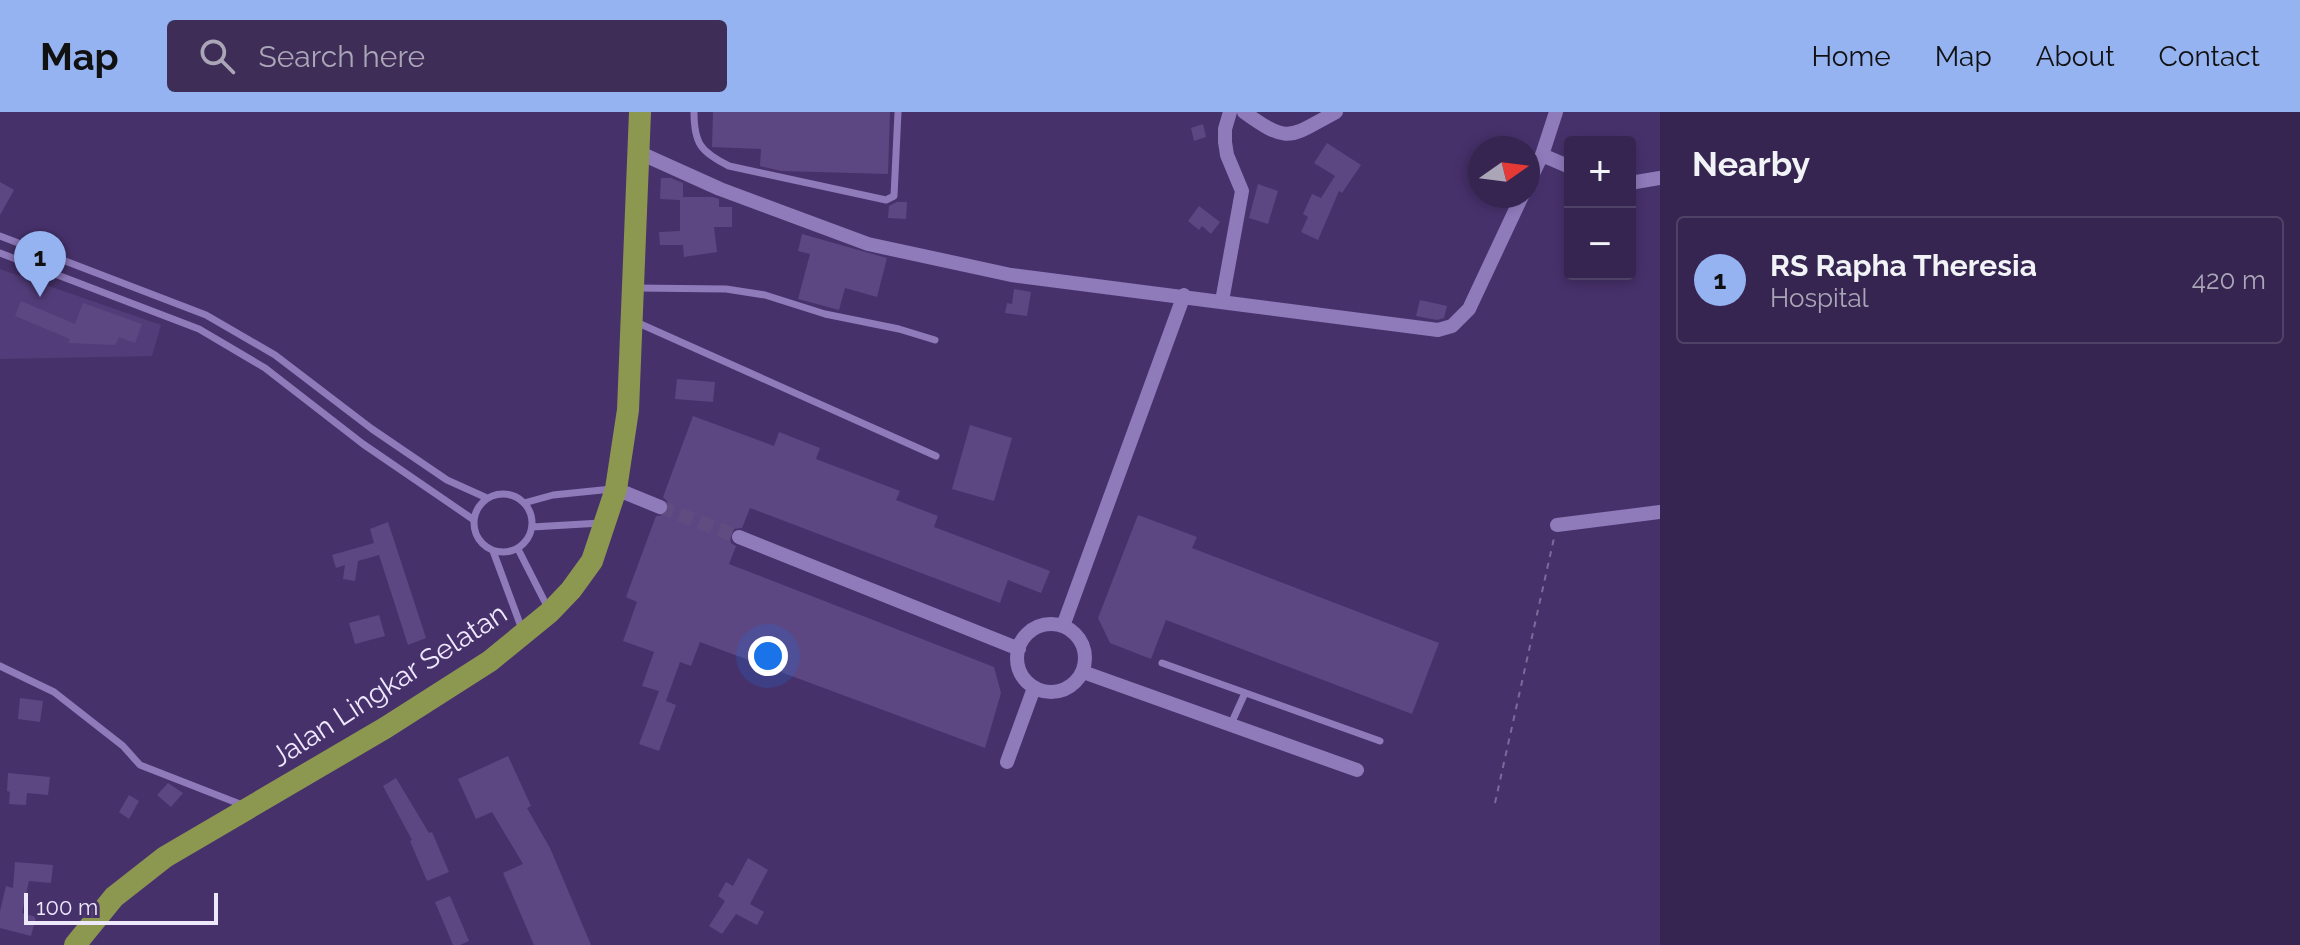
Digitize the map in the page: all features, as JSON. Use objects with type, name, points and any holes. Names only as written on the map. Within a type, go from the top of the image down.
[{"type":"highway","name":"Jalan Lingkar Selatan","points":[[75,945],[114,897],[165,857],[464,678],[524,635],[571,590],[592,561],[616,489],[628,410],[640,112]]},
{"type":"street","points":[[1222,301],[1242,191],[1225,142],[1230,112]]},
{"type":"street","points":[[1244,112],[1274,133],[1286,135],[1297,133],[1336,112]]},
{"type":"street","points":[[1540,159],[1556,112]]},
{"type":"street","points":[[640,153],[720,189],[868,244],[1011,275],[1438,330],[1452,326],[1469,309],[1516,208]]},
{"type":"street","points":[[1542,155],[1564,164]]},
{"type":"street","points":[[1636,182],[1660,178]]},
{"type":"street","points":[[1063,626],[1184,295]]},
{"type":"street","points":[[616,489],[660,507]]},
{"type":"street","points":[[1557,525],[1660,512]]},
{"type":"street","points":[[739,537],[1019,649]]},
{"type":"street","points":[[1039,626],[1063,626],[1073,631],[1081,641],[1085,656],[1083,672],[1076,683],[1066,689],[1050,692],[1034,688],[1023,677],[1018,663],[1019,649],[1028,633],[1039,626]]},
{"type":"street","points":[[1083,672],[1357,770]]},
{"type":"street","points":[[1007,762],[1034,688]]},
{"type":"lane","points":[[694,112],[694,130],[699,144],[710,157],[729,166],[886,200],[894,196],[898,112]]},
{"type":"lane","points":[[0,236],[206,315],[275,355],[372,429],[447,480],[487,498]]},
{"type":"lane","points":[[0,253],[199,329],[265,368],[363,444],[474,520]]},
{"type":"lane","points":[[633,288],[726,289],[765,295],[825,314],[899,329],[935,340]]},
{"type":"lane","points":[[631,320],[936,456]]},
{"type":"lane","points":[[524,503],[553,495],[616,489]]},
{"type":"lane","points":[[500,494],[513,496],[524,503],[532,527],[527,540],[518,549],[505,553],[493,551],[482,544],[475,533],[474,520],[478,507],[487,498],[500,494]]},
{"type":"lane","points":[[532,527],[606,522]]},
{"type":"lane","points":[[518,549],[550,612]]},
{"type":"lane","points":[[493,551],[524,635]]},
{"type":"lane","points":[[1162,663],[1380,741]]},
{"type":"lane","points":[[0,666],[54,692],[123,746],[140,765],[251,808]]},
{"type":"lane","points":[[1231,724],[1245,693]]},
{"type":"path","points":[[1495,803],[1557,525]]},
{"type":"shaded area","points":[[0,269],[161,325],[152,356],[0,359]]},
{"type":"building","points":[[713,112],[890,112],[888,174],[781,171],[760,166],[761,149],[712,147]]},
{"type":"building","points":[[1203,124],[1206,137],[1194,141],[1191,128]]},
{"type":"building","points":[[1327,143],[1361,165],[1342,193],[1339,191],[1318,240],[1301,232],[1308,217],[1303,214],[1312,194],[1321,198],[1335,176],[1314,163]]},
{"type":"building","points":[[661,178],[683,183],[683,197],[713,197],[719,199],[719,207],[732,207],[732,227],[714,227],[717,252],[684,257],[683,245],[660,245],[659,232],[680,231],[680,200],[660,199]]},
{"type":"building","points":[[0,182],[14,190],[0,215]]},
{"type":"building","points":[[1258,184],[1278,191],[1268,224],[1249,218]]},
{"type":"building","points":[[907,202],[906,219],[888,218],[889,206]]},
{"type":"building","points":[[1199,206],[1220,222],[1211,234],[1202,226],[1199,230],[1188,221]]},
{"type":"building","points":[[802,234],[887,258],[877,297],[845,288],[839,310],[798,299],[810,254],[798,251]]},
{"type":"building","points":[[1014,289],[1031,292],[1027,316],[1005,313],[1007,303],[1012,304]]},
{"type":"building","points":[[1420,300],[1447,306],[1444,318],[1437,320],[1416,316]]},
{"type":"building","points":[[21,301],[75,324],[83,303],[142,324],[135,343],[119,337],[115,345],[68,343],[70,339],[15,316]]},
{"type":"building","points":[[677,379],[715,382],[713,402],[675,399]]},
{"type":"building","points":[[693,416],[774,446],[779,432],[820,448],[816,459],[900,491],[896,500],[938,516],[934,527],[1050,571],[1041,593],[1008,580],[1000,603],[750,508],[742,528],[733,529],[730,534],[731,543],[736,546],[729,564],[994,667],[1001,693],[985,748],[700,642],[691,666],[680,662],[666,701],[676,705],[659,751],[639,744],[659,691],[642,686],[654,652],[623,641],[637,602],[626,597],[656,516],[665,515],[669,510],[668,502],[663,497]]},
{"type":"building","points":[[970,425],[1012,438],[994,501],[952,489]]},
{"type":"building","points":[[1138,515],[1197,537],[1192,548],[1439,643],[1412,714],[1166,620],[1151,659],[1110,643],[1098,618]]},
{"type":"building","points":[[388,522],[426,638],[408,645],[379,555],[358,561],[355,581],[343,579],[345,565],[336,568],[332,555],[374,543],[370,529]]},
{"type":"building","points":[[379,615],[385,636],[355,644],[349,623]]},
{"type":"building","points":[[20,698],[43,701],[40,722],[18,719]]},
{"type":"building","points":[[508,756],[531,806],[527,808],[550,848],[591,945],[534,945],[503,873],[523,864],[492,812],[476,819],[458,779]]},
{"type":"building","points":[[8,773],[50,777],[48,795],[27,793],[26,805],[9,804]]},
{"type":"building","points":[[396,778],[429,833],[432,832],[449,872],[427,881],[412,840],[383,786]]},
{"type":"building","points":[[168,783],[183,793],[171,807],[157,795]]},
{"type":"building","points":[[129,795],[139,801],[129,819],[119,812]]},
{"type":"building","points":[[748,858],[768,870],[750,904],[764,912],[757,925],[736,914],[722,934],[709,926],[725,901],[718,896],[726,882],[733,886]]},
{"type":"building","points":[[15,862],[53,865],[51,883],[29,881],[22,913],[36,917],[31,936],[0,928],[0,911],[6,886],[13,888]]},
{"type":"building","points":[[450,896],[469,941],[460,945],[453,945],[435,902]]},
{"type":"tunnel","points":[[660,507],[739,537]]},
{"type":"place","name":"RS Rapha Theresia","points":[[40,297]]}]
